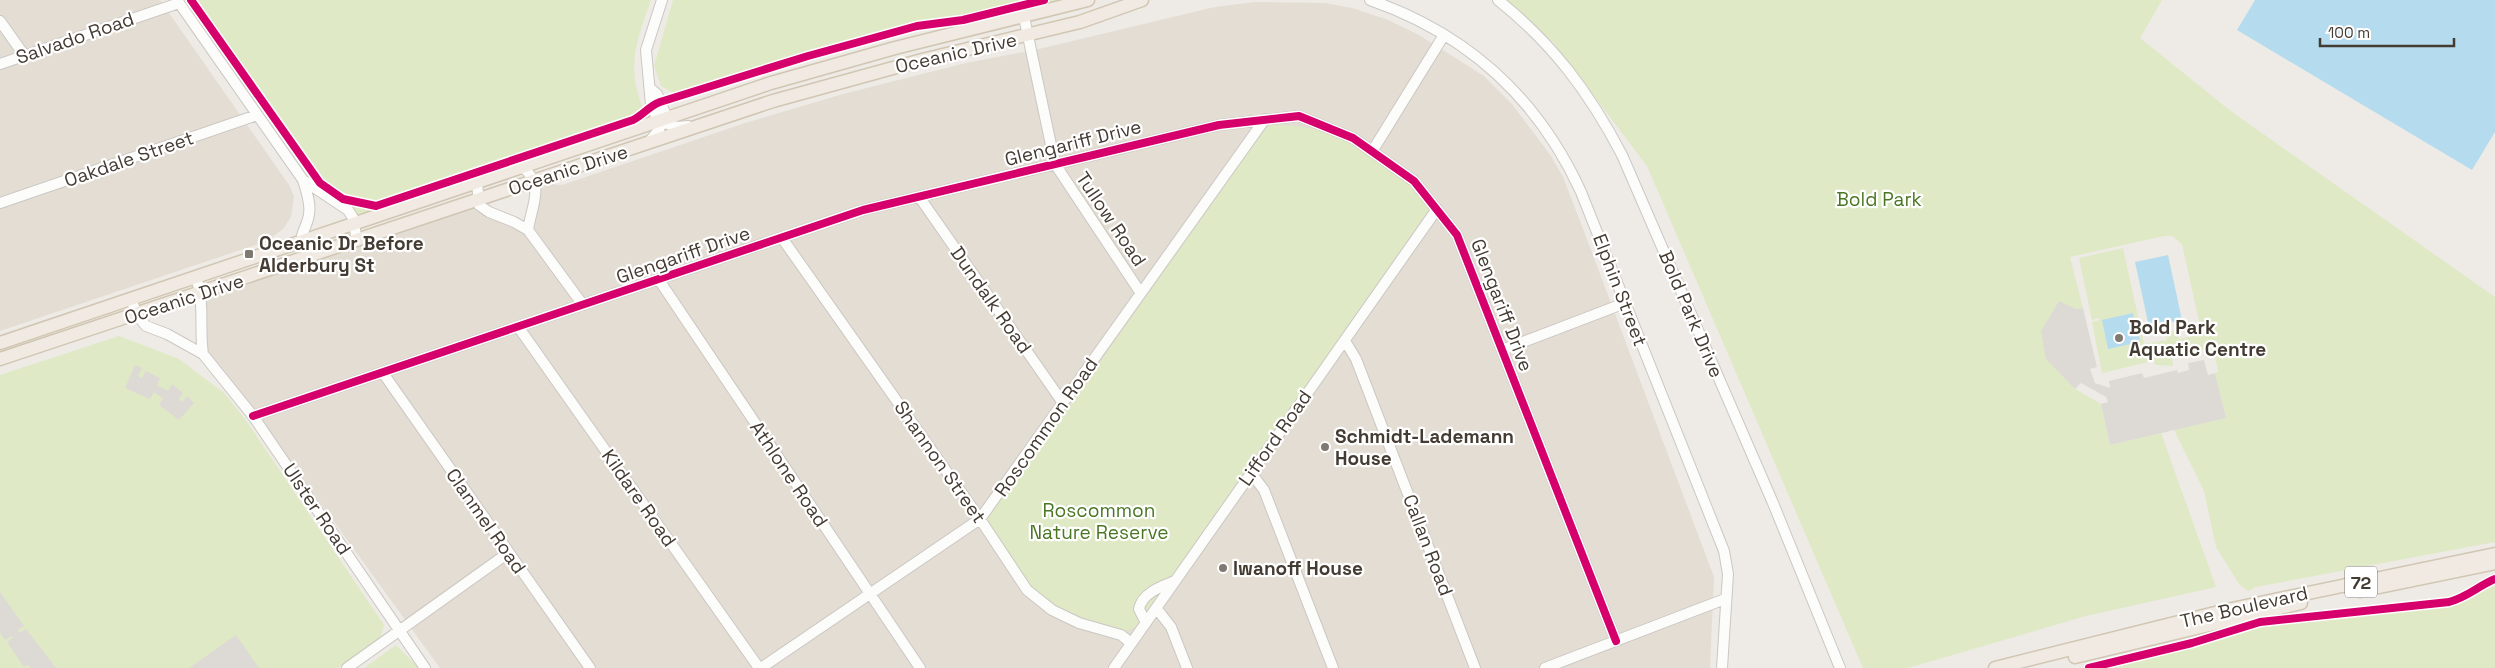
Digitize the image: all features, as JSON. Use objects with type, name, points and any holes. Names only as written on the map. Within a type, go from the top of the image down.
[{"type":"main road","name":"Oceanic Drive","points":[[0,343],[661,122],[771,83],[849,60],[1088,0]]},
{"type":"main road","name":"Oceanic Drive","points":[[0,359],[201,294],[534,180],[826,85],[922,60],[1028,36],[1080,22],[1142,0]]},
{"type":"main road","name":"The Boulevard","points":[[1995,668],[2227,610],[2495,554]]},
{"type":"main road","name":"The Boulevard","points":[[2029,668],[2228,619],[2495,564]]},
{"type":"street","points":[[662,0],[646,50],[646,70],[651,89],[651,105],[661,122],[677,127],[708,123]]},
{"type":"street","name":"Elphin Street","points":[[1370,0],[1430,26],[1495,71],[1532,111],[1566,160],[1582,192],[1724,551],[1728,574],[1722,668]]},
{"type":"street","name":"Bold Park Drive","points":[[1498,0],[1550,47],[1575,76],[1602,116],[1622,155],[1839,663],[1846,668]]},
{"type":"street","points":[[178,2],[303,180],[348,210],[355,224],[357,241]]},
{"type":"street","name":"Salvado Road","points":[[0,64],[178,2]]},
{"type":"street","name":"Tullow Road","points":[[1024,17],[1055,164],[1140,292]]},
{"type":"street","points":[[0,21],[24,56]]},
{"type":"street","points":[[1373,150],[1444,35]]},
{"type":"street","name":"Oakdale Street","points":[[0,203],[257,115]]},
{"type":"street","name":"Glengariff Drive","points":[[253,416],[519,328],[863,210],[920,198],[1219,125],[1298,116],[1353,138],[1373,150],[1414,181],[1457,235],[1616,641]]},
{"type":"street","name":"Roscommon Road","points":[[760,668],[980,519],[1265,119]]},
{"type":"street","points":[[648,143],[659,130],[661,122]]},
{"type":"street","points":[[522,167],[534,180],[537,188],[530,213],[528,230]]},
{"type":"street","points":[[303,180],[310,208],[309,216],[301,235],[302,241],[312,256]]},
{"type":"street","points":[[478,182],[480,206],[528,230],[584,305]]},
{"type":"street","name":"Dundalk Road","points":[[920,198],[1063,403]]},
{"type":"street","name":"Lifford Road","points":[[1114,668],[1437,209]]},
{"type":"street","name":"Shannon Street","points":[[782,238],[1028,590],[1052,610],[1079,623],[1121,635],[1131,643]]},
{"type":"street","points":[[196,277],[201,294],[200,334],[203,354]]},
{"type":"street","name":"Athlone Road","points":[[659,280],[869,595],[920,668]]},
{"type":"street","points":[[131,299],[137,315]]},
{"type":"street","points":[[1502,350],[1625,303]]},
{"type":"street","name":"Ulster Road","points":[[137,315],[146,326],[167,334],[203,354],[253,416],[425,668]]},
{"type":"street","name":"Kildare Road","points":[[519,328],[760,668]]},
{"type":"street","name":"Callan Road","points":[[1345,341],[1356,359],[1475,668]]},
{"type":"street","name":"Clanmel Road","points":[[383,373],[590,668]]},
{"type":"street","points":[[1251,473],[1264,490],[1334,668]]},
{"type":"street","points":[[347,668],[508,553]]},
{"type":"street","points":[[1146,623],[1139,609],[1141,602],[1152,592],[1176,581]]},
{"type":"street","points":[[1545,668],[1725,598]]},
{"type":"street","points":[[1157,609],[1172,627],[1187,668]]},
{"type":"shaded area","points":[[0,0],[160,0],[289,185],[294,196],[291,217],[283,229],[267,241],[0,331]]},
{"type":"shaded area","points":[[1255,2],[1325,3],[1352,8],[1388,20],[1419,35],[1484,76],[1512,104],[1551,156],[1563,177],[1714,577],[1710,668],[440,668],[253,410],[207,353],[205,315],[207,295],[476,202],[526,233],[540,189],[538,183],[562,185],[745,123],[843,94],[966,63],[1039,49],[1215,7]]},
{"type":"shaded area","points":[[2059,301],[2076,309],[2083,308],[2097,367],[2090,369],[2095,383],[2110,388],[2109,381],[2142,373],[2144,378],[2177,370],[2178,373],[2189,370],[2188,363],[2204,360],[2208,375],[2215,373],[2226,418],[2110,445],[2101,404],[2108,402],[2106,397],[2081,383],[2075,389],[2046,359],[2041,331]]},
{"type":"shaded area","points":[[135,365],[142,368],[138,376],[142,378],[146,371],[160,378],[157,385],[168,391],[172,384],[183,393],[179,399],[182,402],[187,396],[194,403],[179,420],[159,405],[163,398],[154,392],[150,399],[125,388]]},
{"type":"shaded area","points":[[0,592],[24,626],[18,630],[19,633],[26,629],[56,668],[30,668],[28,665],[24,667],[7,642],[13,638],[11,636],[5,640],[0,633]]},
{"type":"shaded area","points":[[236,635],[259,668],[189,668]]},
{"type":"green space","points":[[188,0],[651,0],[638,39],[634,70],[645,121],[362,216],[357,216],[317,185]]},
{"type":"green space","points":[[673,0],[1073,0],[996,19],[993,11],[880,32],[692,92],[677,95],[661,86],[654,66]]},
{"type":"green space","name":"Bold Park","points":[[1506,0],[2162,0],[2140,38],[2232,112],[2495,297],[2495,542],[2256,587],[2248,591],[2239,584],[2216,547],[2204,491],[2174,430],[2226,418],[2215,373],[2218,372],[2215,356],[2206,358],[2204,350],[2172,357],[2173,366],[2155,365],[2153,361],[2102,373],[2092,322],[2100,320],[2099,318],[2092,320],[2079,258],[2123,248],[2144,344],[2167,340],[2165,332],[2177,330],[2179,339],[2193,336],[2192,328],[2200,326],[2182,244],[2172,236],[2164,236],[2070,257],[2083,308],[2076,309],[2059,302],[2044,326],[2075,389],[2101,404],[2110,445],[2161,433],[2216,587],[2086,616],[1908,668],[1863,668],[1647,166],[1553,42]]},
{"type":"green space","name":"Roscommon Nature Reserve","points":[[1271,125],[1316,130],[1361,146],[1382,158],[1401,173],[1417,190],[1429,210],[1138,625],[1129,630],[1120,630],[1060,610],[1045,600],[1027,582],[991,530],[987,521],[989,514],[1072,402],[1264,128]]},
{"type":"green space","points":[[119,336],[179,359],[224,393],[245,419],[384,625],[380,638],[338,668],[0,668],[0,375]]},
{"type":"green space","points":[[2495,581],[2495,668],[2101,668],[2192,645],[2260,624],[2444,604],[2469,598],[2487,584]]},
{"type":"green space","points":[[396,645],[419,668],[364,668]]},
{"type":"water","points":[[2255,0],[2495,0],[2495,132],[2472,170],[2237,30]]},
{"type":"water","points":[[2168,255],[2182,320],[2149,327],[2135,262]]},
{"type":"water","points":[[2133,313],[2140,342],[2108,349],[2102,320]]},
{"type":"cycle path","points":[[191,0],[320,183],[343,199],[376,206],[633,120],[660,102],[808,56],[917,26],[963,20],[1044,0]]},
{"type":"cycle path","points":[[253,416],[863,210],[1219,125],[1299,116],[1353,138],[1414,181],[1457,235],[1616,641]]},
{"type":"cycle path","points":[[2089,668],[2192,643],[2260,622],[2449,602],[2495,579]]},
{"type":"place","name":"Oceanic Dr Before Alderbury St","points":[[249,254]]},
{"type":"place","name":"Bold Park Aquatic Centre","points":[[2119,338]]},
{"type":"place","name":"Schmidt-Lademann House","points":[[1325,447]]},
{"type":"place","name":"Iwanoff House","points":[[1223,568]]}]
